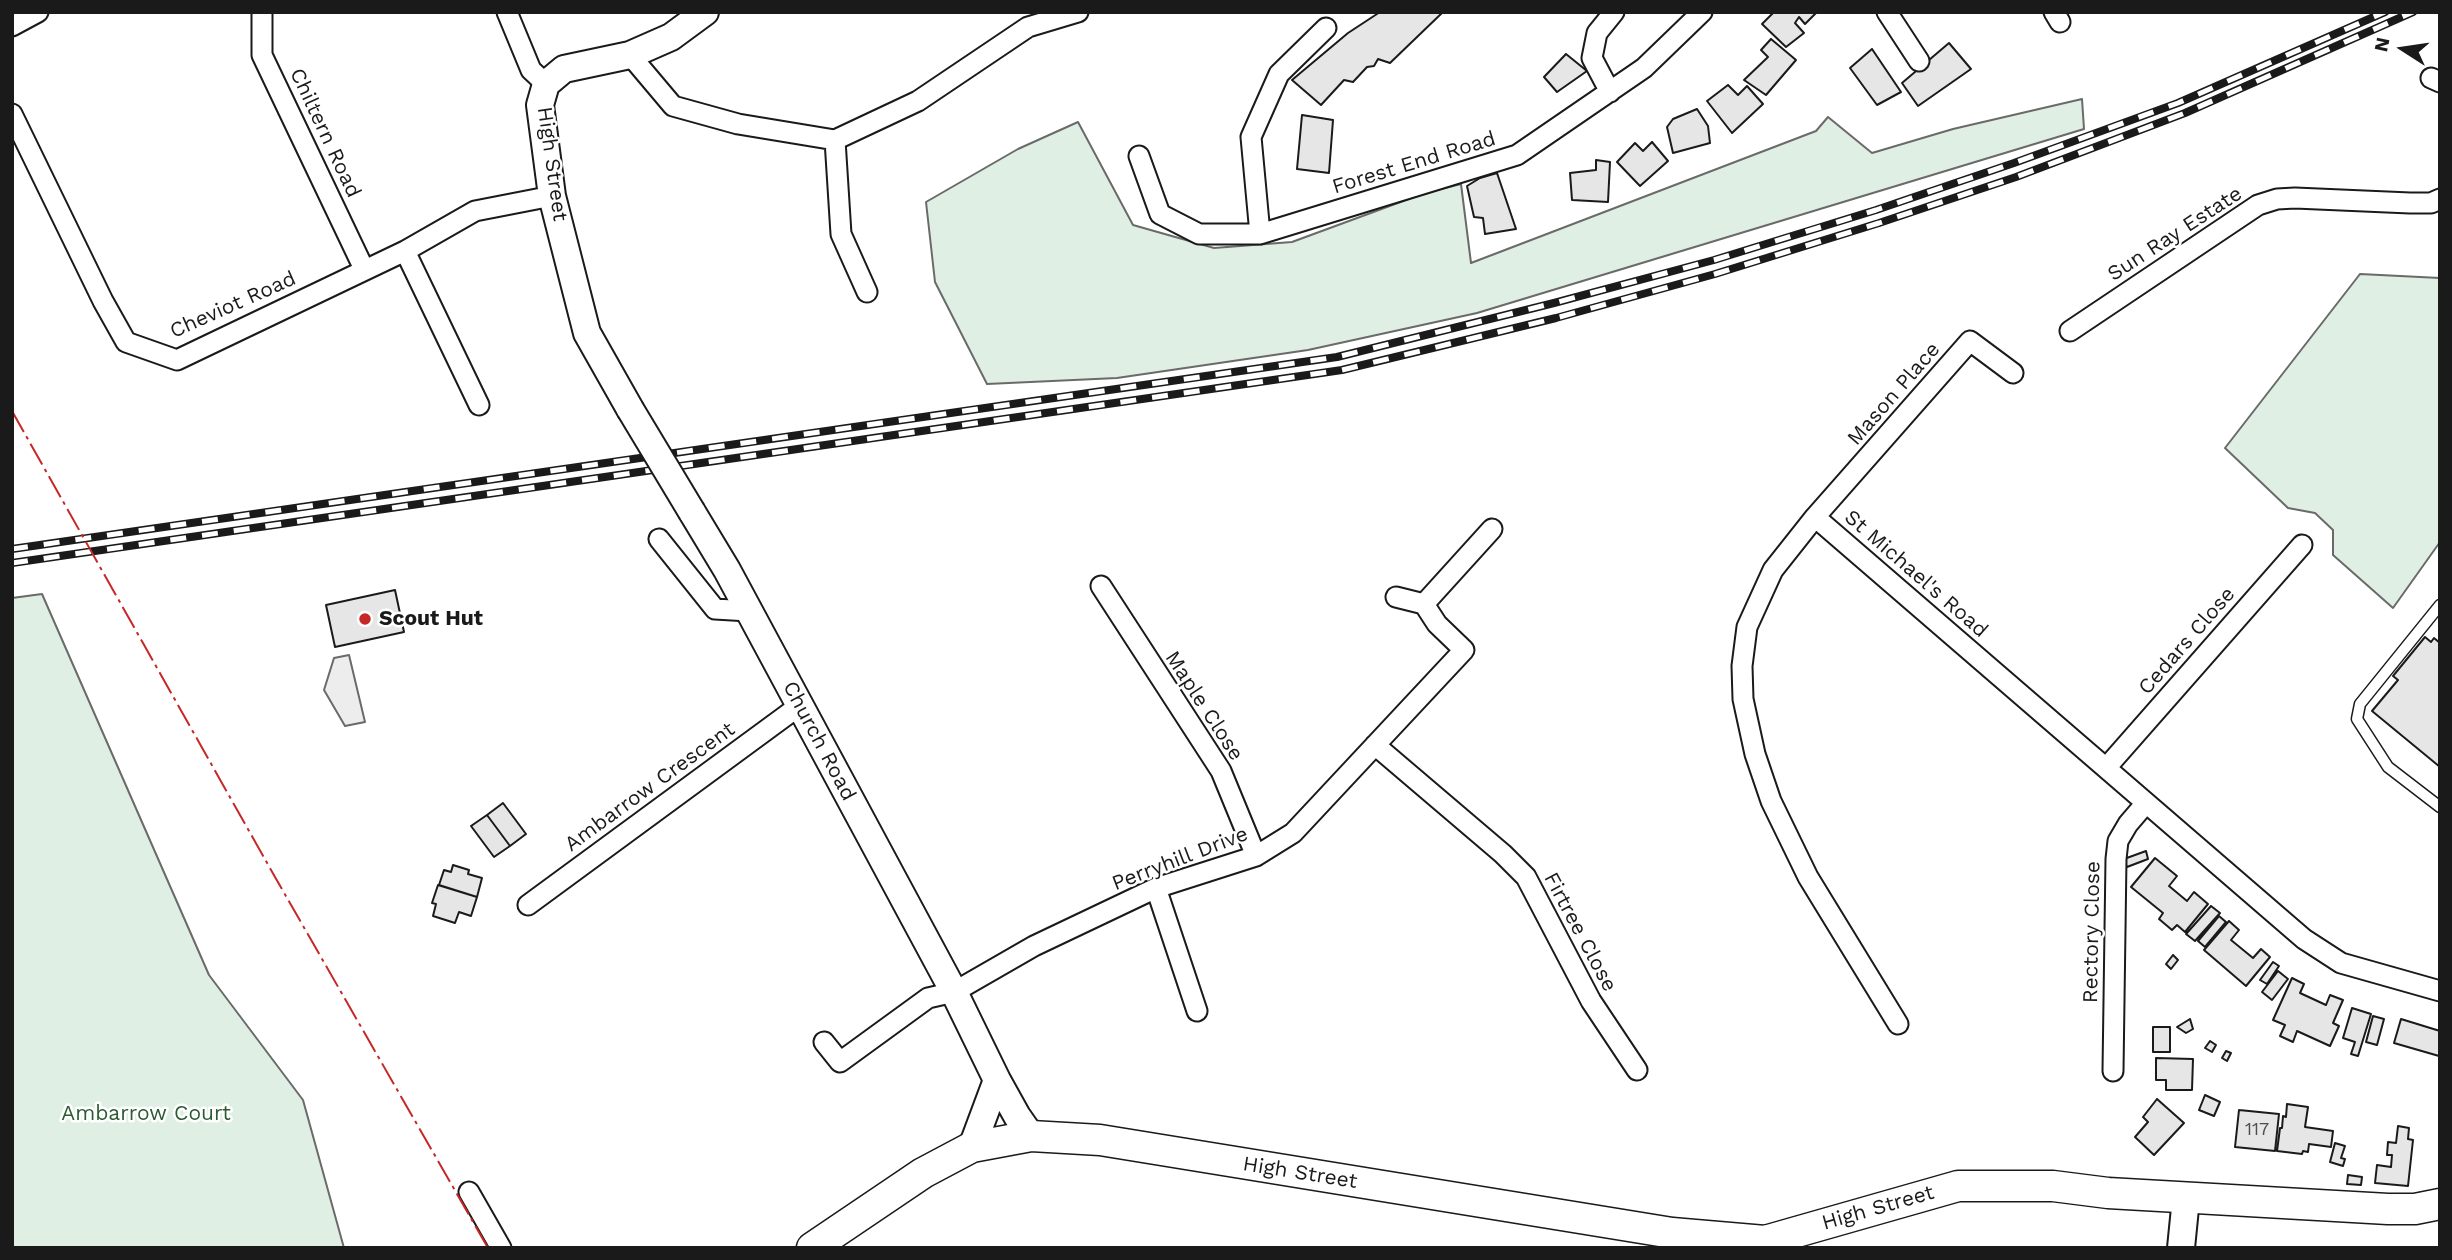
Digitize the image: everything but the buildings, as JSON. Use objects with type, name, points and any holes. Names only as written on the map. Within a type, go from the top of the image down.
[{"type":"main road","name":"High Street","points":[[812,1248],[923,1173],[972,1147],[1031,1136],[1100,1140],[1672,1233],[1765,1241],[1958,1186],[2053,1186],[2108,1193],[2388,1209],[2438,1206]]},
{"type":"street","points":[[12,26],[38,12]]},
{"type":"street","name":"Chiltern Road","points":[[262,12],[262,55],[364,269]]},
{"type":"street","points":[[507,12],[531,70],[546,84]]},
{"type":"street","name":"High Street","points":[[630,408],[587,332],[552,196],[540,105],[546,84],[564,69],[630,55],[671,37],[705,12]]},
{"type":"street","points":[[630,55],[673,106],[738,124],[835,140],[918,102],[1025,20],[1078,12]]},
{"type":"street","points":[[1610,92],[1592,58],[1597,33],[1614,12]]},
{"type":"street","name":"Forest End Road","points":[[1139,156],[1160,214],[1199,234],[1260,234],[1517,155],[1644,68],[1702,12]]},
{"type":"street","points":[[1887,12],[1919,61]]},
{"type":"street","points":[[1260,234],[1251,137],[1279,74],[1326,28]]},
{"type":"street","name":"Cheviot Road","points":[[12,114],[126,342],[177,360],[405,251],[475,211],[552,196]]},
{"type":"street","points":[[835,140],[841,234],[867,292]]},
{"type":"street","name":"Sun Ray Estate","points":[[2070,331],[2258,205],[2277,199],[2295,198],[2410,203],[2440,199]]},
{"type":"street","points":[[405,251],[479,405]]},
{"type":"street","name":"Mason Place","points":[[1815,517],[1970,341],[2013,373]]},
{"type":"street","name":"Church Road","points":[[630,408],[749,611],[954,992],[997,1080],[1031,1136]]},
{"type":"street","name":"St Michael's Road","points":[[1898,1024],[1808,877],[1771,801],[1755,754],[1743,699],[1742,666],[1747,627],[1773,570],[1815,517],[2304,939],[2341,963],[2440,991]]},
{"type":"street","points":[[1396,597],[1424,604],[1492,529]]},
{"type":"street","points":[[659,539],[716,609],[749,611]]},
{"type":"street","name":"Cedars Close","points":[[2106,768],[2302,545]]},
{"type":"street","name":"Maple Close","points":[[1101,586],[1221,771],[1256,856]]},
{"type":"street","name":"Perryhill Drive","points":[[824,1042],[841,1062],[928,998],[954,992],[1034,946],[1156,888],[1256,856],[1293,833],[1464,650],[1437,624],[1424,604]]},
{"type":"street","name":"Ambarrow Crescent","points":[[528,905],[799,706]]},
{"type":"street","name":"Firtree Close","points":[[1375,745],[1503,853],[1526,877],[1591,1001],[1637,1070]]},
{"type":"street","name":"Rectory Close","points":[[2113,1071],[2118,841],[2146,803]]},
{"type":"street","points":[[1156,888],[1197,1010]]},
{"type":"street","points":[[972,1147],[997,1080]]},
{"type":"street","points":[[469,1192],[501,1248]]},
{"type":"street","points":[[2181,1248],[2186,1198]]},
{"type":"lane","points":[[2440,604],[2360,704],[2357,719],[2388,768],[2440,807]]},
{"type":"green space","points":[[2082,99],[2084,129],[1477,313],[1308,350],[1117,378],[987,384],[935,282],[926,202],[1018,149],[1078,122],[1133,225],[1214,248],[1292,242],[1425,193],[1461,184],[1471,263],[1816,131],[1828,117],[1872,153],[1953,129]]},
{"type":"green space","points":[[2360,274],[2440,278],[2440,542],[2393,608],[2333,555],[2333,530],[2315,513],[2288,508],[2225,448]]},
{"type":"green space","name":"Ambarrow Court","points":[[42,594],[209,975],[303,1100],[344,1248],[12,1248],[12,598]]},
{"type":"shaded area","points":[[349,655],[365,722],[345,726],[324,690],[334,658]]},
{"type":"railway","points":[[12,549],[1337,357],[1714,260],[1876,210],[2178,103],[2385,12]]},
{"type":"railway","points":[[12,563],[1342,370],[1556,318],[1715,274],[1879,223],[2016,177],[2185,113],[2413,12]]},
{"type":"power","points":[[12,411],[488,1248]]},
{"type":"place","name":"Scout Hut","points":[[365,619]]}]
